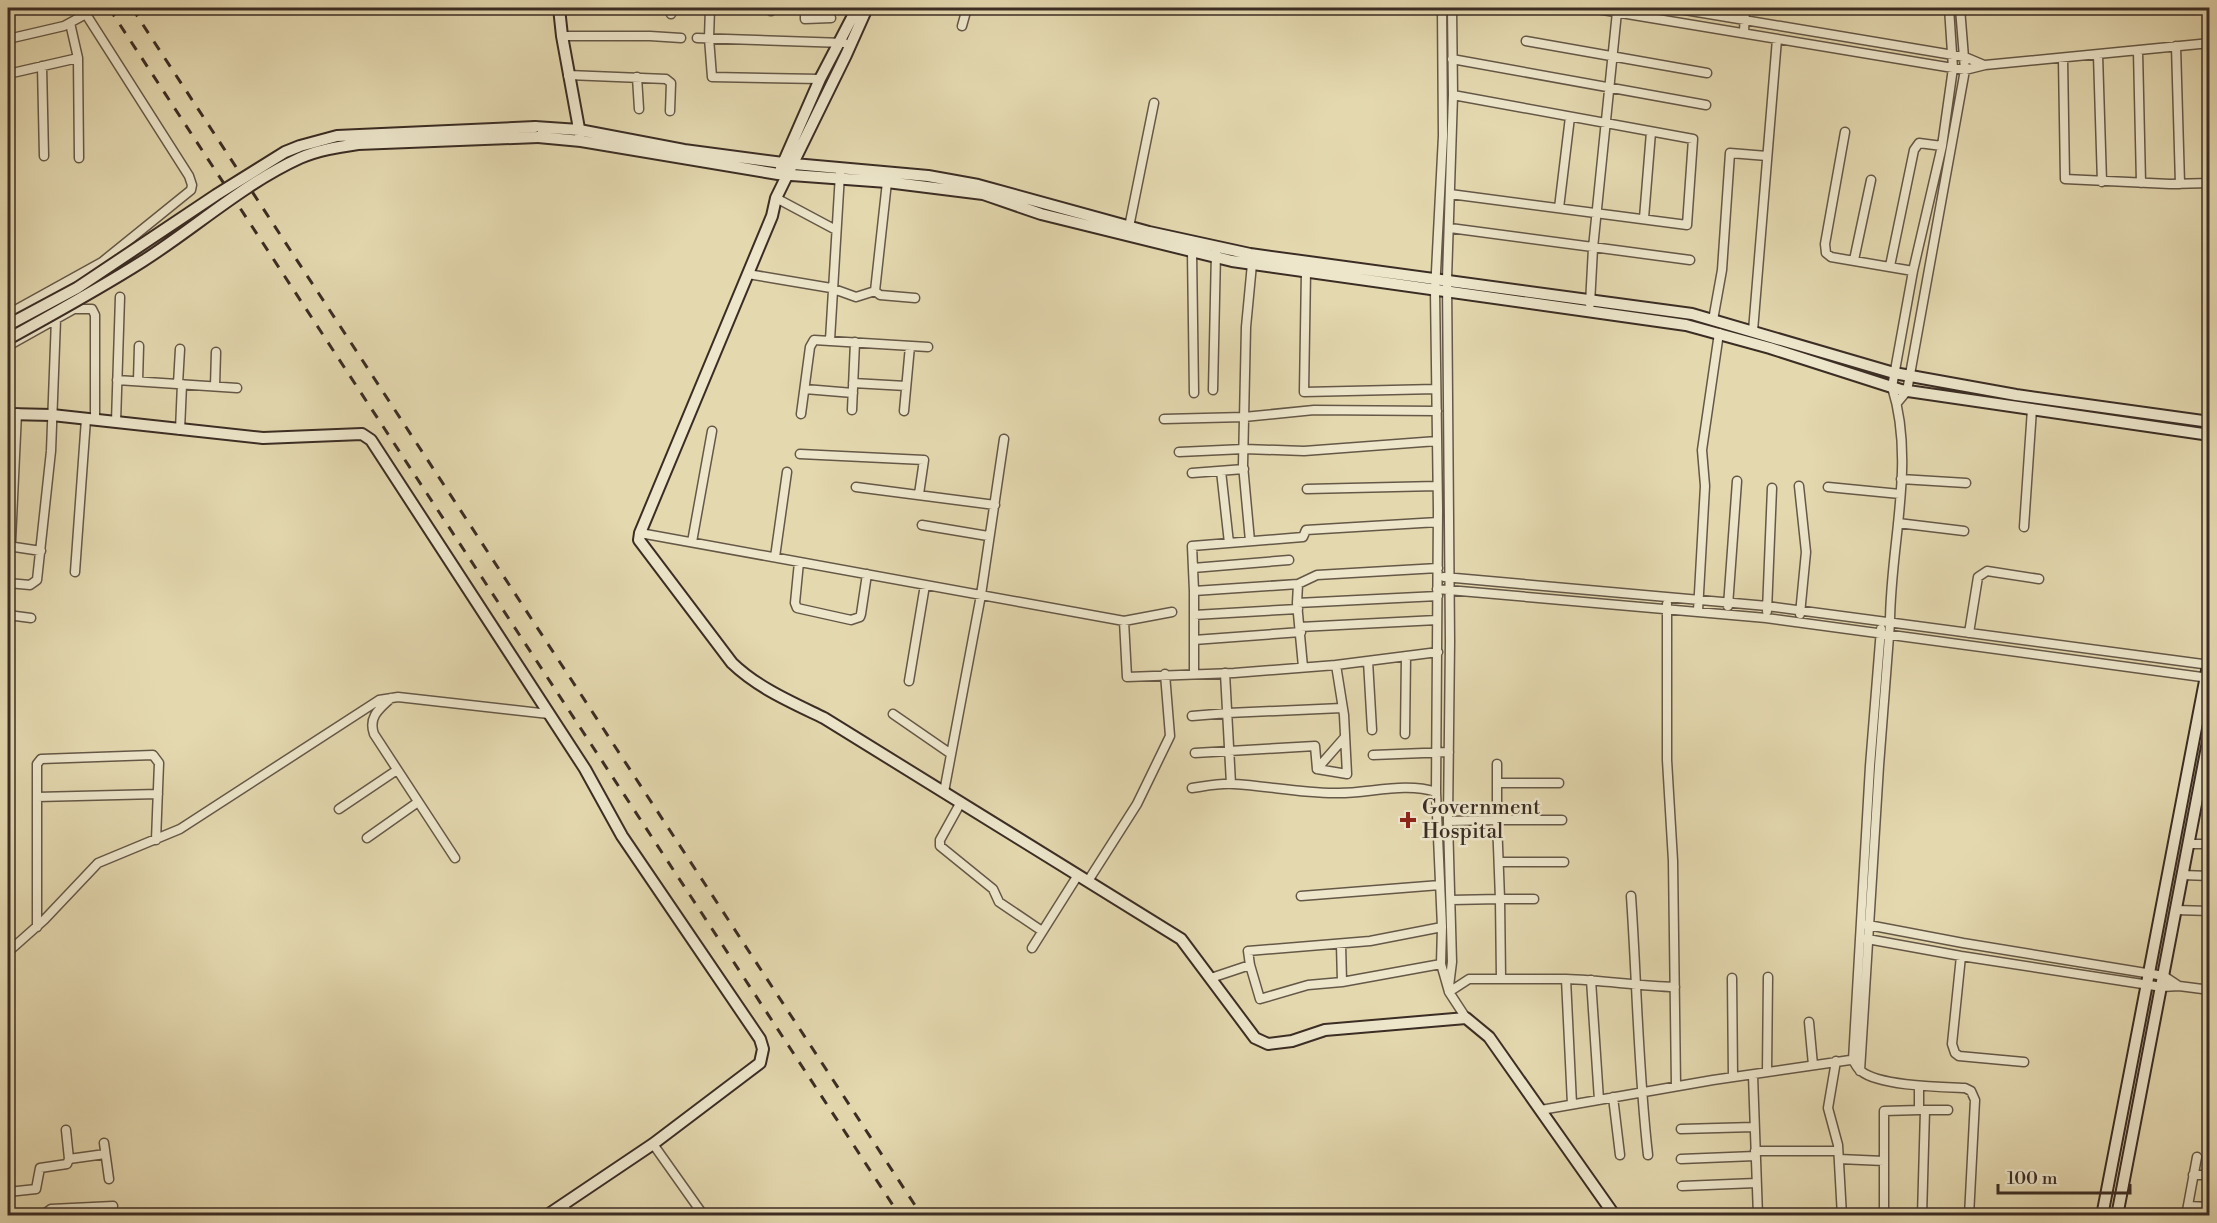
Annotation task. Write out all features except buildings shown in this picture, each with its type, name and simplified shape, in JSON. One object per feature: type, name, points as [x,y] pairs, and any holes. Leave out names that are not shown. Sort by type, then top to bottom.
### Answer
[{"type":"street","points":[[559,8],[580,141]]},
{"type":"street","points":[[710,8],[709,38],[712,77],[820,79]]},
{"type":"street","points":[[805,8],[805,19],[831,18]]},
{"type":"street","points":[[786,169],[845,43],[857,8]]},
{"type":"street","points":[[867,8],[820,79],[786,169],[772,216],[639,540],[732,663],[746,676],[765,689],[824,718],[1181,939],[1255,1038],[1268,1044],[1292,1041],[1325,1030],[1466,1018]]},
{"type":"street","points":[[963,26],[967,8]]},
{"type":"street","points":[[1442,8],[1441,278],[1447,291],[1450,591],[1448,821],[1452,962],[1449,992]]},
{"type":"street","points":[[1452,8],[1450,228],[1441,278],[1435,291],[1438,522],[1436,792],[1442,927],[1441,964],[1449,992],[1466,1018],[1489,1037],[1614,1215]]},
{"type":"street","points":[[1591,8],[1965,70],[1985,65],[2210,43]]},
{"type":"street","points":[[1673,8],[1965,57],[1985,65]]},
{"type":"street","points":[[1743,33],[1745,8]]},
{"type":"street","points":[[1949,8],[1953,68],[1942,146],[1913,271],[1892,387],[1897,404],[1901,436],[1900,494],[1885,634],[1863,938],[1857,1059],[1860,1071],[1881,1079],[1919,1086],[1971,1090],[1974,1095],[1969,1215]]},
{"type":"street","points":[[1897,404],[1907,391],[1965,70],[1960,8]]},
{"type":"street","points":[[8,39],[70,23],[85,11],[189,176],[192,185],[190,190],[102,262],[8,314]]},
{"type":"street","points":[[1589,305],[1617,12]]},
{"type":"street","points":[[70,23],[78,58],[79,158]]},
{"type":"street","points":[[562,36],[681,38]]},
{"type":"street","points":[[697,38],[845,43]]},
{"type":"street","points":[[1753,331],[1777,39]]},
{"type":"street","points":[[1526,41],[1707,73]]},
{"type":"street","points":[[2176,46],[2180,184]]},
{"type":"street","points":[[2138,51],[2141,183]]},
{"type":"street","points":[[2098,55],[2102,182]]},
{"type":"street","points":[[8,74],[78,58]]},
{"type":"street","points":[[1452,59],[1706,105]]},
{"type":"street","points":[[2063,59],[2065,179],[2102,182],[2210,183]]},
{"type":"street","points":[[42,66],[44,156]]},
{"type":"street","points":[[568,75],[670,80],[670,111]]},
{"type":"street","points":[[637,77],[639,109]]},
{"type":"street","points":[[1450,194],[1687,225],[1693,140],[1453,95]]},
{"type":"street","points":[[1129,226],[1154,103]]},
{"type":"street","points":[[1559,208],[1570,117]]},
{"type":"street","points":[[8,339],[144,260],[266,176],[301,158],[329,149],[358,144],[579,130],[786,169]]},
{"type":"street","points":[[8,325],[77,288],[216,195],[285,152],[300,146],[337,136],[536,132],[580,141],[786,169],[928,176],[978,185],[1129,226],[1252,264],[1435,291],[1692,314],[1894,373],[2016,394],[2210,422]]},
{"type":"street","points":[[1644,218],[1652,132]]},
{"type":"street","points":[[1845,132],[1826,253],[1831,257],[1913,271]]},
{"type":"street","points":[[1890,266],[1914,150],[1919,143],[1942,146]]},
{"type":"street","points":[[1713,320],[1722,270],[1730,153],[1767,156]]},
{"type":"street","points":[[840,173],[887,182],[983,194],[1041,214],[1192,252],[1261,255],[1441,278],[1589,305],[1719,333],[1907,391],[2210,435]]},
{"type":"street","points":[[830,340],[831,288],[840,173]]},
{"type":"street","points":[[1854,261],[1871,180]]},
{"type":"street","points":[[875,291],[887,182]]},
{"type":"street","points":[[778,195],[836,231]]},
{"type":"street","points":[[1450,228],[1690,260]]},
{"type":"street","points":[[1192,252],[1194,393]]},
{"type":"street","points":[[1213,390],[1216,252]]},
{"type":"street","points":[[1250,541],[1244,469],[1244,417],[1246,327],[1252,264]]},
{"type":"street","points":[[1306,272],[1304,392],[1436,389]]},
{"type":"street","points":[[748,274],[831,288],[855,297],[875,291]]},
{"type":"street","points":[[875,291],[880,295],[915,298]]},
{"type":"street","points":[[116,422],[120,297]]},
{"type":"street","points":[[8,346],[74,309],[89,308],[94,312],[90,419],[75,572]]},
{"type":"street","points":[[8,583],[30,585],[36,583],[42,551],[51,451],[56,319]]},
{"type":"street","points":[[1698,611],[1705,486],[1702,450],[1719,333]]},
{"type":"street","points":[[801,414],[812,341],[817,339],[928,347]]},
{"type":"street","points":[[852,410],[855,342]]},
{"type":"street","points":[[138,381],[139,346]]},
{"type":"street","points":[[904,411],[909,346]]},
{"type":"street","points":[[180,349],[180,430]]},
{"type":"street","points":[[215,386],[216,352]]},
{"type":"street","points":[[117,380],[237,388]]},
{"type":"street","points":[[853,383],[906,386]]},
{"type":"street","points":[[805,388],[853,393]]},
{"type":"street","points":[[2025,527],[2032,409]]},
{"type":"street","points":[[1164,419],[1244,417],[1314,410],[1437,411]]},
{"type":"street","points":[[42,551],[8,547],[11,541],[12,413],[52,415],[263,438],[359,434],[369,437],[585,769],[622,836],[763,1048],[760,1063],[652,1144],[546,1215]]},
{"type":"street","points":[[692,542],[712,431]]},
{"type":"street","points":[[944,792],[981,595],[1004,439]]},
{"type":"street","points":[[1179,452],[1244,448],[1304,451],[1437,441]]},
{"type":"street","points":[[800,454],[924,460],[919,494]]},
{"type":"street","points":[[1192,473],[1244,469]]},
{"type":"street","points":[[1221,471],[1229,543]]},
{"type":"street","points":[[775,557],[787,472]]},
{"type":"street","points":[[1900,479],[1966,483]]},
{"type":"street","points":[[1727,614],[1737,481]]},
{"type":"street","points":[[1307,489],[1437,486]]},
{"type":"street","points":[[1799,486],[1806,552],[1799,622]]},
{"type":"street","points":[[856,487],[995,505]]},
{"type":"street","points":[[1828,487],[1900,494]]},
{"type":"street","points":[[1766,618],[1772,488]]},
{"type":"street","points":[[1194,673],[1192,546],[1303,537],[1306,530],[1438,522]]},
{"type":"street","points":[[1898,523],[1964,531]]},
{"type":"street","points":[[922,525],[988,536]]},
{"type":"street","points":[[640,533],[1124,621],[1172,612]]},
{"type":"street","points":[[1193,567],[1289,560]]},
{"type":"street","points":[[799,562],[795,603],[797,608],[852,620],[860,617],[861,614],[867,574]]},
{"type":"street","points":[[1969,633],[1978,577],[1981,573],[1987,571],[2039,579]]},
{"type":"street","points":[[1194,591],[1298,584],[1317,575],[1438,572],[1449,578],[1699,598],[2209,662],[2163,910],[2146,985],[2102,1215]]},
{"type":"street","points":[[1298,584],[1303,668]]},
{"type":"street","points":[[909,681],[925,585]]},
{"type":"street","points":[[1194,615],[1450,591],[1766,618],[2207,678]]},
{"type":"street","points":[[1666,596],[1667,767],[1673,861],[1677,1086]]},
{"type":"street","points":[[8,615],[31,618]]},
{"type":"street","points":[[1194,640],[1301,629],[1437,620]]},
{"type":"street","points":[[1124,621],[1127,677],[1303,668],[1438,652]]},
{"type":"street","points":[[1405,734],[1406,656]]},
{"type":"street","points":[[1368,661],[1372,730]]},
{"type":"street","points":[[1317,769],[1347,774],[1336,665]]},
{"type":"street","points":[[1225,673],[1231,784]]},
{"type":"street","points":[[1088,881],[1137,804],[1170,736],[1165,674]]},
{"type":"street","points":[[8,952],[37,927],[94,866],[184,827],[374,703],[392,697],[549,714]]},
{"type":"street","points":[[392,697],[376,711],[372,726],[374,734],[454,858]]},
{"type":"street","points":[[1192,716],[1227,712],[1342,708]]},
{"type":"street","points":[[893,714],[951,754]]},
{"type":"street","points":[[2117,1215],[2210,731]]},
{"type":"street","points":[[1317,769],[1345,737]]},
{"type":"street","points":[[1195,753],[1315,746],[1317,769]]},
{"type":"street","points":[[1373,755],[1449,752]]},
{"type":"street","points":[[37,927],[37,797],[38,764],[41,759],[153,755],[159,763],[156,840]]},
{"type":"street","points":[[1497,764],[1502,978]]},
{"type":"street","points":[[339,809],[397,770]]},
{"type":"street","points":[[1497,783],[1559,783]]},
{"type":"street","points":[[1192,788],[1231,784],[1340,794],[1395,789],[1428,789],[1436,792]]},
{"type":"street","points":[[37,797],[158,794]]},
{"type":"street","points":[[367,838],[418,802]]},
{"type":"street","points":[[961,802],[940,840],[940,846],[993,890],[999,902],[1042,931]]},
{"type":"street","points":[[1448,821],[1562,820]]},
{"type":"street","points":[[2188,844],[2210,844]]},
{"type":"street","points":[[1499,862],[1563,862]]},
{"type":"street","points":[[1032,948],[1078,875]]},
{"type":"street","points":[[2182,875],[2210,876]]},
{"type":"street","points":[[1301,896],[1440,885]]},
{"type":"street","points":[[1631,896],[1641,1092],[1648,1155]]},
{"type":"street","points":[[1450,900],[1534,899]]},
{"type":"street","points":[[2176,910],[2210,910]]},
{"type":"street","points":[[1864,924],[1963,943],[2149,973],[2164,976],[2179,986]]},
{"type":"street","points":[[1441,964],[1342,982],[1308,984],[1260,999],[1248,951],[1370,941],[1442,927]]},
{"type":"street","points":[[1863,938],[2146,985],[2210,990]]},
{"type":"street","points":[[1341,944],[1342,982]]},
{"type":"street","points":[[1961,956],[1952,1044],[1955,1053],[1959,1056],[2024,1062]]},
{"type":"street","points":[[1211,978],[1250,965]]},
{"type":"street","points":[[1767,1072],[1768,977]]},
{"type":"street","points":[[1449,992],[1469,980],[1502,978],[1591,980],[1637,986],[1675,987]]},
{"type":"street","points":[[1732,978],[1733,1077]]},
{"type":"street","points":[[1566,979],[1572,1104]]},
{"type":"street","points":[[1591,980],[1599,1100]]},
{"type":"street","points":[[1809,1022],[1813,1065]]},
{"type":"street","points":[[1541,1110],[1677,1086],[1857,1059]]},
{"type":"street","points":[[1836,1061],[1828,1108],[1839,1155],[1842,1215]]},
{"type":"street","points":[[1753,1075],[1758,1215]]},
{"type":"street","points":[[1919,1086],[1922,1110],[1922,1215]]},
{"type":"street","points":[[1613,1097],[1620,1155]]},
{"type":"street","points":[[1884,1215],[1884,1111],[1948,1110]]},
{"type":"street","points":[[1682,1129],[1755,1126]]},
{"type":"street","points":[[8,1192],[36,1189],[40,1168],[65,1165],[69,1159],[66,1130]]},
{"type":"street","points":[[104,1143],[109,1179]]},
{"type":"street","points":[[652,1144],[704,1215]]},
{"type":"street","points":[[1680,1159],[1755,1153],[1839,1155],[1884,1161]]},
{"type":"street","points":[[69,1159],[105,1154]]},
{"type":"street","points":[[2197,1157],[2187,1211],[2210,1207]]},
{"type":"street","points":[[2193,1175],[2210,1175]]},
{"type":"street","points":[[1683,1186],[1756,1183]]},
{"type":"street","points":[[563,1205],[570,1215]]},
{"type":"street","points":[[47,1215],[51,1209],[113,1206]]},
{"type":"railway","points":[[109,8],[900,1216]]},
{"type":"railway","points":[[132,8],[922,1216]]},
{"type":"place","name":"Government Hospital","points":[[1408,820]]}]
